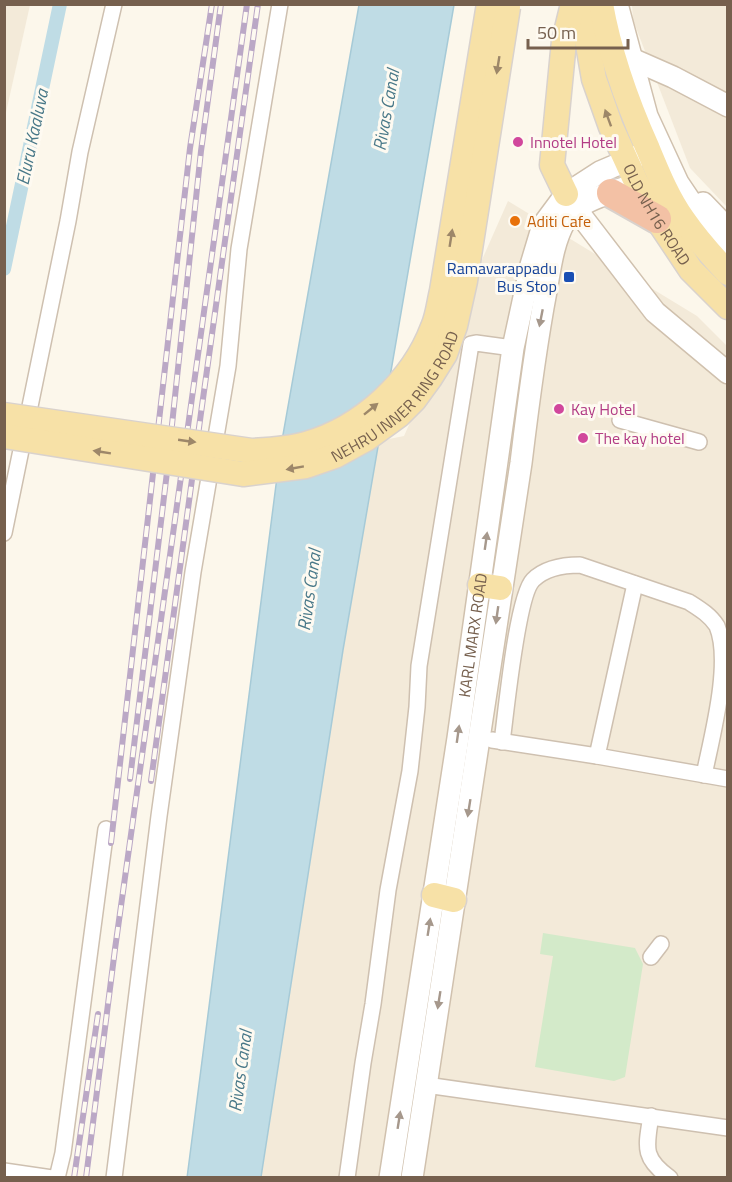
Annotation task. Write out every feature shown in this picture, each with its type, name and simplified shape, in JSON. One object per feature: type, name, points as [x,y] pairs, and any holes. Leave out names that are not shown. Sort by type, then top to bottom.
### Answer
[{"type":"highway","points":[[610,193],[657,219]]},
{"type":"main road","points":[[573,4],[564,41],[552,165],[571,202],[655,312],[728,373]]},
{"type":"main road","name":"OLD NH16 ROAD","points":[[581,4],[594,79],[611,127],[658,180],[682,218],[728,273]]},
{"type":"main road","name":"OLD NH16 ROAD","points":[[601,4],[609,45],[628,105],[638,156]]},
{"type":"main road","points":[[617,4],[647,116],[658,180],[728,258]]},
{"type":"main road","points":[[4,415],[252,451],[274,450],[306,444],[333,434],[366,414],[396,388],[417,359],[433,327],[502,5]]},
{"type":"main road","name":"NEHRU INNER RING ROAD","points":[[4,436],[243,474],[306,466],[335,456],[366,439],[399,415],[414,400],[430,378],[445,354],[455,326],[465,281],[502,5]]},
{"type":"main road","points":[[632,59],[674,77],[728,106]]},
{"type":"main road","name":"KARL MARX ROAD","points":[[390,1178],[444,897],[480,738],[490,587],[513,348],[531,265],[543,225],[571,202],[600,172],[638,156]]},
{"type":"main road","points":[[658,180],[688,188],[728,229]]},
{"type":"main road","name":"KARL MARX ROAD","points":[[571,202],[590,201],[658,180]]},
{"type":"main road","name":"OLD NH16 ROAD","points":[[658,180],[657,219],[691,270],[728,307]]},
{"type":"main road","name":"KARL MARX ROAD","points":[[412,1178],[426,1085],[444,897],[490,587],[521,463],[532,362],[553,258],[571,202]]},
{"type":"street","points":[[4,533],[68,221],[83,133],[114,4]]},
{"type":"street","points":[[114,1178],[159,816],[185,630],[228,366],[240,249],[280,4]]},
{"type":"street","points":[[347,1178],[388,890],[410,771],[419,666],[471,344],[513,348]]},
{"type":"street","points":[[620,420],[699,442]]},
{"type":"street","points":[[502,742],[525,593],[532,581],[545,572],[564,566],[580,565],[689,602],[704,611],[717,625],[727,650],[724,685],[704,775]]},
{"type":"street","points":[[597,756],[635,584]]},
{"type":"street","points":[[480,738],[728,779]]},
{"type":"street","points":[[57,1178],[63,1153],[106,829]]},
{"type":"street","points":[[651,957],[661,944]]},
{"type":"street","points":[[426,1085],[728,1128]]},
{"type":"street","points":[[651,1116],[647,1138],[651,1163],[670,1178]]},
{"type":"street","points":[[11,1174],[52,1178]]},
{"type":"shaded area","points":[[4,5],[30,5],[5,117]]},
{"type":"shaded area","points":[[632,5],[727,5],[727,207],[690,168],[633,20]]},
{"type":"shaded area","points":[[508,201],[697,316],[727,346],[727,1177],[261,1178],[343,650],[379,441],[404,436]]},
{"type":"green space","points":[[543,933],[635,948],[643,964],[625,1077],[614,1081],[535,1067],[553,956],[540,954]]},
{"type":"water","name":"Rivas Canal","points":[[359,5],[454,5],[343,650],[261,1177],[187,1178],[281,446]]},
{"type":"waterway","name":"Eluru Kaaluva","points":[[4,269],[60,4]]},
{"type":"railway","points":[[111,843],[190,148],[212,4]]},
{"type":"railway","points":[[130,779],[167,472],[201,151],[221,4]]},
{"type":"railway","points":[[86,1178],[115,949],[247,4]]},
{"type":"railway","points":[[151,781],[258,4]]},
{"type":"railway","points":[[74,1178],[98,1014]]},
{"type":"place","name":"Innotel Hotel","points":[[518,142]]},
{"type":"place","name":"Aditi Cafe","points":[[515,221]]},
{"type":"place","name":"Ramavarappadu Bus Stop","points":[[569,277]]},
{"type":"place","name":"Kay Hotel","points":[[559,409]]},
{"type":"place","name":"The kay hotel","points":[[583,438]]}]
